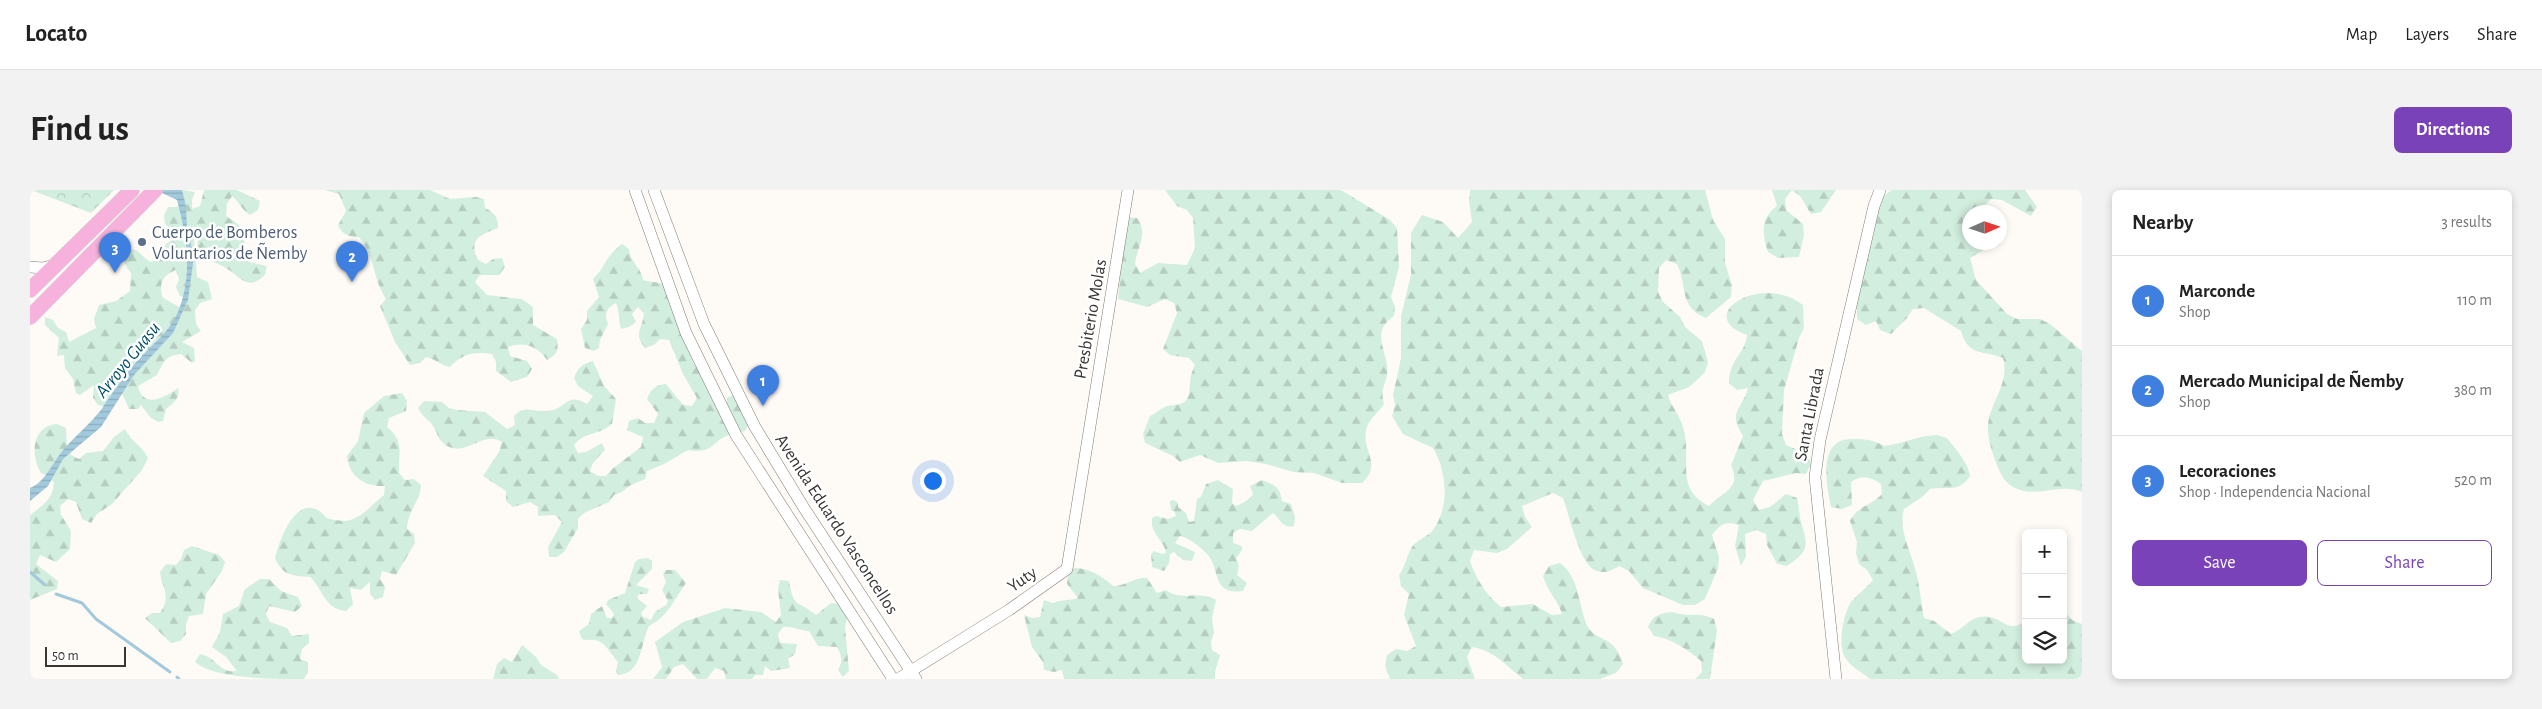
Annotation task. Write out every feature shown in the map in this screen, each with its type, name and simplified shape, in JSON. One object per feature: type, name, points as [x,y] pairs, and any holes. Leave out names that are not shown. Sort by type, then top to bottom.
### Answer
[{"type":"highway","points":[[30,290],[131,190]]},
{"type":"highway","points":[[30,317],[155,190]]},
{"type":"street","name":"Avenida Eduardo Vasconcellos","points":[[635,190],[686,333],[736,435],[893,679]]},
{"type":"street","name":"Avenida Eduardo Vasconcellos","points":[[654,190],[704,324],[755,428],[804,508],[914,675]]},
{"type":"street","name":"Presbiterio Molas","points":[[1085,454],[1128,190]]},
{"type":"street","name":"Santa Librada","points":[[1836,679],[1815,477],[1822,431],[1874,206],[1880,190]]},
{"type":"street","points":[[30,267],[42,268],[55,265]]},
{"type":"street","name":"Yuty","points":[[898,679],[914,675],[1067,569],[1085,454]]},
{"type":"green space","points":[[31,190],[114,190],[91,213]]},
{"type":"green space","points":[[183,190],[195,192],[192,200],[192,209],[200,206],[204,190],[237,190],[260,201],[258,210],[250,215],[232,196],[227,204],[226,216],[241,228],[249,262],[267,266],[265,275],[259,280],[249,283],[244,281],[201,253],[197,248],[199,231],[193,226],[197,277],[208,282],[212,299],[200,303],[195,310],[196,324],[201,331],[182,342],[194,348],[195,361],[192,363],[181,354],[171,356],[165,360],[157,375],[138,386],[145,398],[150,400],[161,398],[178,388],[179,391],[174,403],[166,409],[163,421],[158,422],[150,417],[141,405],[138,409],[129,409],[122,393],[107,407],[98,405],[93,398],[94,385],[80,395],[76,393],[73,379],[65,368],[64,355],[57,356],[59,338],[45,325],[45,317],[53,320],[58,328],[66,332],[69,342],[96,328],[94,319],[99,305],[116,301],[130,291],[131,273],[126,267],[125,261],[128,249],[136,250],[150,262],[158,260],[166,244],[173,239],[171,230],[165,224],[164,215],[168,207],[177,207],[182,201],[181,192]],"holes":[[[176,270],[179,279],[176,287],[180,296],[187,298],[183,309],[163,298],[161,289],[162,281],[171,272]]]},
{"type":"green space","points":[[324,190],[430,190],[450,199],[476,197],[484,199],[485,208],[495,216],[498,228],[481,236],[475,242],[475,253],[478,260],[486,264],[493,259],[502,258],[505,267],[499,275],[480,275],[475,282],[487,295],[522,299],[533,307],[533,325],[557,339],[558,346],[555,354],[547,360],[539,351],[530,346],[514,345],[508,347],[510,356],[527,361],[532,369],[527,377],[511,382],[496,371],[496,362],[492,354],[469,354],[459,359],[450,367],[426,357],[420,363],[410,365],[395,342],[380,306],[386,299],[378,284],[369,253],[359,237],[346,235],[338,225],[346,211],[339,194]]},
{"type":"green space","points":[[1165,190],[1341,190],[1390,220],[1397,228],[1399,267],[1391,297],[1395,307],[1394,316],[1386,322],[1381,336],[1387,366],[1383,391],[1384,404],[1367,427],[1365,435],[1371,469],[1362,483],[1342,483],[1314,473],[1294,472],[1247,461],[1218,463],[1200,455],[1180,462],[1173,456],[1145,443],[1143,434],[1150,416],[1167,406],[1181,404],[1188,397],[1191,376],[1195,365],[1189,358],[1170,355],[1163,349],[1177,313],[1174,303],[1165,299],[1147,307],[1118,299],[1120,280],[1115,240],[1117,221],[1126,217],[1137,218],[1142,229],[1142,235],[1135,264],[1140,273],[1158,263],[1187,265],[1195,248],[1193,218],[1187,210],[1177,206]]},
{"type":"green space","points":[[1470,190],[1705,190],[1713,220],[1725,239],[1725,263],[1732,285],[1731,297],[1706,318],[1697,313],[1687,302],[1677,264],[1666,260],[1659,268],[1658,292],[1663,302],[1680,317],[1685,327],[1702,341],[1708,362],[1705,372],[1689,387],[1668,395],[1680,419],[1686,439],[1686,472],[1691,491],[1698,499],[1709,506],[1733,485],[1734,473],[1731,465],[1743,436],[1738,428],[1736,416],[1748,388],[1737,390],[1729,383],[1734,362],[1744,347],[1747,335],[1732,327],[1727,318],[1729,308],[1739,300],[1752,295],[1769,293],[1786,296],[1803,305],[1804,328],[1799,338],[1784,390],[1782,434],[1786,445],[1807,454],[1811,464],[1806,474],[1796,473],[1763,481],[1753,500],[1759,510],[1770,507],[1786,494],[1797,498],[1806,542],[1800,556],[1794,561],[1787,566],[1777,564],[1767,545],[1766,534],[1756,530],[1745,534],[1746,556],[1741,566],[1735,546],[1739,525],[1724,524],[1712,535],[1719,557],[1718,568],[1705,599],[1695,605],[1683,605],[1643,588],[1629,571],[1619,566],[1603,572],[1591,567],[1580,550],[1563,498],[1553,493],[1522,506],[1525,517],[1532,527],[1507,549],[1497,553],[1474,550],[1470,561],[1476,574],[1486,592],[1501,607],[1533,604],[1552,615],[1562,614],[1543,576],[1549,566],[1560,563],[1566,569],[1571,575],[1577,590],[1586,623],[1594,634],[1615,647],[1623,664],[1616,673],[1600,679],[1523,679],[1487,651],[1472,647],[1467,657],[1475,679],[1390,679],[1385,666],[1387,655],[1396,649],[1407,651],[1416,646],[1404,615],[1409,594],[1401,586],[1399,575],[1412,547],[1433,530],[1438,521],[1442,511],[1445,489],[1441,467],[1433,448],[1403,434],[1392,416],[1395,405],[1393,395],[1401,359],[1401,316],[1411,275],[1411,233],[1422,215],[1443,222],[1458,238],[1472,222],[1469,201]]},
{"type":"green space","points":[[1772,190],[1792,190],[1785,199],[1786,210],[1803,224],[1804,235],[1799,257],[1778,258],[1768,252],[1764,239],[1765,221],[1771,211],[1777,206]]},
{"type":"green space","points":[[1792,190],[1836,190],[1821,212],[1811,214],[1800,196]]},
{"type":"green space","points":[[1892,190],[2025,190],[2037,207],[2031,216],[2002,200],[1991,199],[1985,205],[1962,205],[1962,250],[1984,250],[1970,258],[1976,280],[2007,314],[2017,319],[2040,319],[2050,324],[2082,351],[2082,492],[2074,489],[2023,491],[2012,486],[2002,475],[1989,440],[1988,424],[2004,375],[2003,358],[1972,349],[1964,339],[1961,331],[1924,308],[1913,309],[1891,334],[1880,330],[1876,321],[1866,325],[1857,319],[1857,298],[1874,202]]},
{"type":"green space","points":[[622,244],[629,249],[631,258],[642,275],[643,280],[669,287],[689,344],[693,363],[727,408],[727,398],[735,394],[749,424],[745,431],[724,437],[708,449],[688,450],[664,464],[647,471],[645,479],[614,495],[609,502],[584,513],[578,519],[578,528],[564,552],[557,557],[549,557],[548,547],[562,522],[555,515],[538,516],[538,507],[530,502],[513,507],[506,501],[506,491],[483,476],[499,452],[502,442],[488,439],[458,449],[450,448],[441,441],[433,426],[418,408],[424,401],[442,402],[449,408],[457,410],[485,412],[507,429],[515,425],[514,416],[522,410],[553,410],[575,399],[587,404],[593,396],[578,386],[574,378],[581,366],[593,361],[604,386],[616,399],[612,424],[607,428],[582,438],[574,445],[578,453],[586,452],[602,443],[605,450],[593,463],[590,471],[598,476],[606,476],[612,469],[641,447],[643,437],[627,430],[629,421],[638,418],[645,423],[654,423],[658,414],[647,399],[654,388],[666,384],[683,405],[692,406],[697,398],[683,374],[669,340],[660,339],[654,345],[645,348],[641,343],[639,331],[644,314],[638,307],[632,314],[636,322],[629,327],[621,329],[616,303],[613,305],[607,312],[608,324],[600,340],[599,348],[594,351],[585,348],[581,329],[587,320],[587,311],[599,297],[593,279],[612,253]]},
{"type":"green space","points":[[402,393],[407,401],[406,411],[389,418],[387,427],[393,432],[398,443],[400,454],[399,473],[405,480],[414,479],[421,485],[407,529],[414,534],[415,543],[396,575],[382,571],[380,579],[385,587],[383,597],[375,600],[370,594],[370,582],[361,590],[350,588],[353,604],[346,611],[333,607],[328,603],[310,577],[288,574],[281,568],[275,558],[289,523],[302,510],[309,508],[318,510],[329,519],[348,521],[360,516],[384,495],[385,486],[371,485],[355,475],[348,463],[347,456],[358,441],[364,413],[384,396]]},
{"type":"green space","points":[[57,424],[66,428],[67,446],[71,455],[79,459],[86,453],[103,451],[114,437],[125,429],[148,458],[142,470],[112,504],[97,514],[91,523],[82,519],[76,502],[68,499],[60,506],[61,515],[71,531],[70,549],[56,562],[40,555],[36,564],[58,581],[57,589],[30,600],[30,515],[49,498],[54,483],[49,476],[41,473],[35,458],[36,443],[42,430]]},
{"type":"green space","points":[[1937,435],[1947,438],[1964,461],[1970,476],[1962,485],[1957,487],[1930,489],[1904,509],[1904,533],[1914,564],[1924,618],[1934,621],[1951,634],[1973,620],[1983,617],[1995,619],[2010,626],[2022,623],[2022,664],[2067,664],[2067,614],[2072,620],[2082,624],[2082,679],[1870,679],[1846,659],[1842,647],[1842,631],[1848,607],[1856,596],[1873,580],[1867,570],[1859,564],[1856,553],[1857,542],[1850,521],[1856,512],[1882,494],[1881,484],[1873,479],[1862,477],[1851,482],[1852,505],[1842,509],[1831,507],[1826,474],[1829,453],[1834,445],[1842,440],[1866,440],[1877,442],[1884,446]]},
{"type":"green space","points":[[1218,480],[1233,489],[1232,503],[1236,506],[1243,503],[1253,494],[1250,486],[1262,480],[1270,483],[1280,493],[1282,501],[1291,504],[1295,517],[1294,526],[1290,527],[1282,523],[1273,513],[1252,531],[1240,529],[1233,533],[1233,543],[1242,546],[1242,550],[1236,558],[1239,566],[1237,575],[1247,583],[1243,591],[1225,589],[1221,585],[1211,559],[1206,553],[1194,543],[1180,536],[1175,543],[1195,552],[1192,561],[1183,560],[1174,552],[1170,554],[1169,563],[1164,571],[1152,567],[1151,554],[1154,551],[1162,554],[1166,553],[1163,544],[1153,529],[1152,518],[1156,516],[1168,519],[1176,516],[1175,512],[1171,510],[1170,501],[1174,500],[1178,503],[1178,507],[1186,513],[1189,522],[1194,521],[1197,499],[1201,497],[1206,484]]},
{"type":"green space","points":[[192,546],[219,555],[225,562],[222,571],[206,594],[203,614],[189,616],[186,624],[186,634],[180,641],[171,643],[145,618],[152,613],[160,613],[164,607],[166,597],[160,572],[166,564],[176,565],[181,559],[184,550]]},
{"type":"green space","points":[[648,558],[652,561],[652,569],[636,585],[649,589],[647,594],[639,594],[637,598],[647,606],[641,613],[643,617],[651,620],[655,612],[666,605],[668,601],[662,590],[666,582],[663,574],[666,570],[675,570],[686,583],[666,612],[649,626],[640,656],[632,669],[626,674],[618,675],[616,671],[618,662],[605,646],[599,641],[582,639],[579,631],[589,624],[591,614],[602,606],[607,618],[612,618],[614,614],[606,604],[608,600],[625,593],[635,562],[639,559]]},
{"type":"green space","points":[[1074,568],[1085,569],[1095,573],[1113,586],[1147,578],[1157,593],[1166,590],[1178,595],[1204,596],[1216,600],[1212,618],[1214,633],[1211,642],[1212,650],[1220,655],[1215,679],[1064,679],[1062,670],[1054,672],[1044,670],[1043,662],[1032,647],[1024,615],[1032,618],[1040,617],[1044,600],[1053,603],[1078,598],[1067,584],[1068,576]]},
{"type":"green space","points":[[260,579],[269,579],[281,591],[298,597],[302,606],[295,612],[269,606],[266,614],[270,622],[287,628],[292,636],[309,634],[309,643],[302,649],[300,659],[308,662],[308,672],[304,679],[230,675],[204,668],[195,662],[200,654],[210,658],[226,670],[237,671],[226,657],[212,647],[220,632],[223,614],[239,606],[245,589]]},
{"type":"green space","points":[[780,580],[789,581],[797,603],[816,615],[831,603],[839,604],[847,618],[845,627],[849,671],[843,677],[838,670],[841,658],[837,647],[818,646],[809,631],[783,627],[778,634],[780,643],[797,644],[795,654],[788,659],[790,668],[771,671],[765,666],[763,675],[755,675],[752,679],[726,679],[724,671],[715,668],[707,679],[697,679],[683,664],[674,667],[666,679],[653,679],[662,667],[655,642],[683,622],[725,608],[761,612],[776,622],[781,615],[778,589]]},
{"type":"green space","points":[[1673,612],[1678,614],[1704,615],[1714,619],[1717,630],[1710,679],[1695,679],[1702,672],[1701,661],[1679,645],[1667,639],[1654,636],[1648,627],[1658,615]]},
{"type":"green space","points":[[522,645],[536,657],[541,665],[557,675],[559,679],[493,679],[497,664],[504,658],[512,662]]},
{"type":"water","points":[[162,190],[182,190],[186,206],[187,230],[194,256],[188,300],[173,333],[134,375],[101,427],[63,459],[48,486],[30,501],[30,488],[40,481],[64,449],[97,415],[129,370],[166,331],[178,312],[186,284],[186,242],[177,200],[160,192]]},
{"type":"waterway","points":[[30,572],[45,585]]},
{"type":"waterway","points":[[56,594],[82,603],[96,619],[170,672]]},
{"type":"place","name":"Cuerpo de Bomberos Voluntarios de Ñemby","points":[[142,242]]},
{"type":"place","name":"Lecoraciones","points":[[115,273]]},
{"type":"place","name":"Mercado Municipal de Ñemby","points":[[352,282]]},
{"type":"place","name":"Marconde","points":[[763,406]]},
{"type":"water label","name":"Arroyo Guasu","points":[[127,359]]}]
